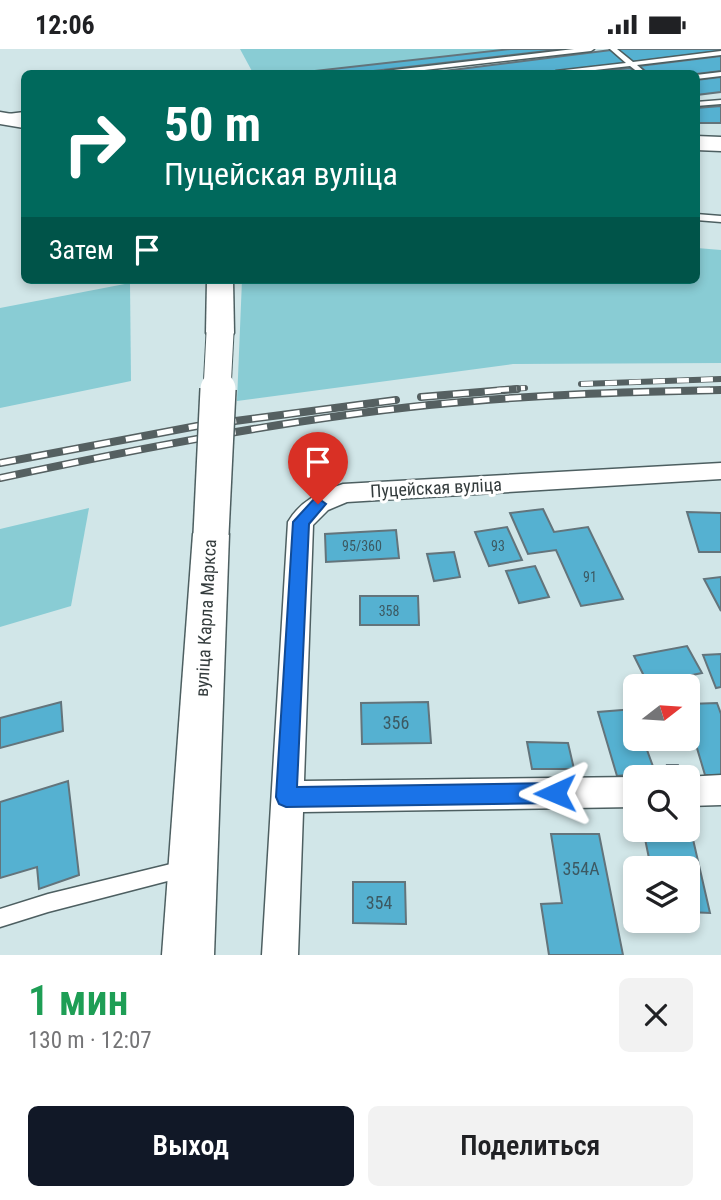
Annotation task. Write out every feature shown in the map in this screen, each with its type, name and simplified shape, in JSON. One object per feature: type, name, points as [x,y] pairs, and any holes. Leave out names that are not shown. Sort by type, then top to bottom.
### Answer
[{"type":"main road","points":[[0,117],[21,121]]},
{"type":"main road","points":[[700,143],[721,144]]},
{"type":"main road","name":"вуліца Карла Маркса","points":[[188,955],[211,534],[220,284]]},
{"type":"street","name":"Пуцейская вуліца","points":[[280,955],[301,522],[318,504],[344,493],[721,471]]},
{"type":"street","points":[[700,791],[721,790]]},
{"type":"street","points":[[286,797],[623,792]]},
{"type":"lane","points":[[428,70],[591,49]]},
{"type":"lane","points":[[613,49],[639,70]]},
{"type":"lane","points":[[581,70],[721,53]]},
{"type":"lane","points":[[700,76],[721,73]]},
{"type":"lane","points":[[700,104],[721,102]]},
{"type":"lane","points":[[0,117],[21,114]]},
{"type":"lane","points":[[700,218],[721,219]]},
{"type":"lane","points":[[0,918],[193,866]]},
{"type":"shaded area","points":[[240,49],[511,49],[324,70],[251,70]]},
{"type":"shaded area","points":[[700,248],[721,250],[721,363],[513,364],[237,401],[242,284],[700,284]]},
{"type":"shaded area","points":[[130,284],[131,381],[0,408],[0,308]]},
{"type":"shaded area","points":[[89,508],[71,606],[0,627],[0,529]]},
{"type":"building","points":[[511,49],[564,49],[382,70],[324,70]]},
{"type":"building","points":[[617,49],[721,49],[721,51],[633,62]]},
{"type":"building","points":[[611,50],[626,63],[567,70],[452,70]]},
{"type":"building","points":[[721,56],[721,71],[700,74],[700,70],[644,70],[639,66]]},
{"type":"building","points":[[721,77],[721,92],[700,95],[700,80]]},
{"type":"building","points":[[721,106],[721,123],[700,123],[700,108]]},
{"type":"building","points":[[543,509],[554,532],[588,527],[623,599],[581,606],[556,550],[528,554],[510,513]]},
{"type":"building","points":[[687,512],[721,513],[721,552],[699,552]]},
{"type":"building","points":[[507,527],[522,560],[489,566],[475,532]]},
{"type":"building","points":[[396,530],[399,558],[326,562],[325,534]]},
{"type":"building","points":[[454,552],[460,577],[434,581],[427,554]]},
{"type":"building","points":[[535,566],[549,597],[519,603],[506,571]]},
{"type":"building","points":[[721,577],[721,611],[704,579]]},
{"type":"building","points":[[360,596],[418,596],[419,625],[360,625]]},
{"type":"building","points":[[687,646],[702,673],[643,674],[634,656]]},
{"type":"building","points":[[721,654],[721,687],[716,688],[703,655]]},
{"type":"building","points":[[61,702],[63,731],[0,748],[0,718]]},
{"type":"building","points":[[428,702],[431,743],[362,744],[361,703]]},
{"type":"building","points":[[717,703],[721,714],[721,775],[705,775],[698,751],[700,751],[700,704]]},
{"type":"building","points":[[623,710],[623,751],[647,751],[652,765],[623,765],[623,775],[617,776],[598,712]]},
{"type":"building","points":[[527,742],[568,743],[574,769],[532,769]]},
{"type":"building","points":[[68,781],[79,875],[39,889],[37,867],[0,878],[0,802]]},
{"type":"building","points":[[551,834],[599,834],[623,955],[549,955],[541,904],[562,903]]},
{"type":"building","points":[[646,842],[694,842],[697,856],[649,856]]},
{"type":"building","points":[[700,870],[710,913],[700,913]]},
{"type":"building","points":[[353,882],[405,882],[406,924],[353,923]]},
{"type":"railway","points":[[581,384],[721,379]]},
{"type":"railway","points":[[497,390],[525,388]]},
{"type":"railway","points":[[421,397],[517,389]]},
{"type":"railway","points":[[0,478],[214,436],[375,411],[538,396],[721,390],[698,390]]},
{"type":"railway","points":[[0,463],[197,426],[396,400]]},
{"type":"route","points":[[318,504],[301,522],[286,797],[555,793]]}]
